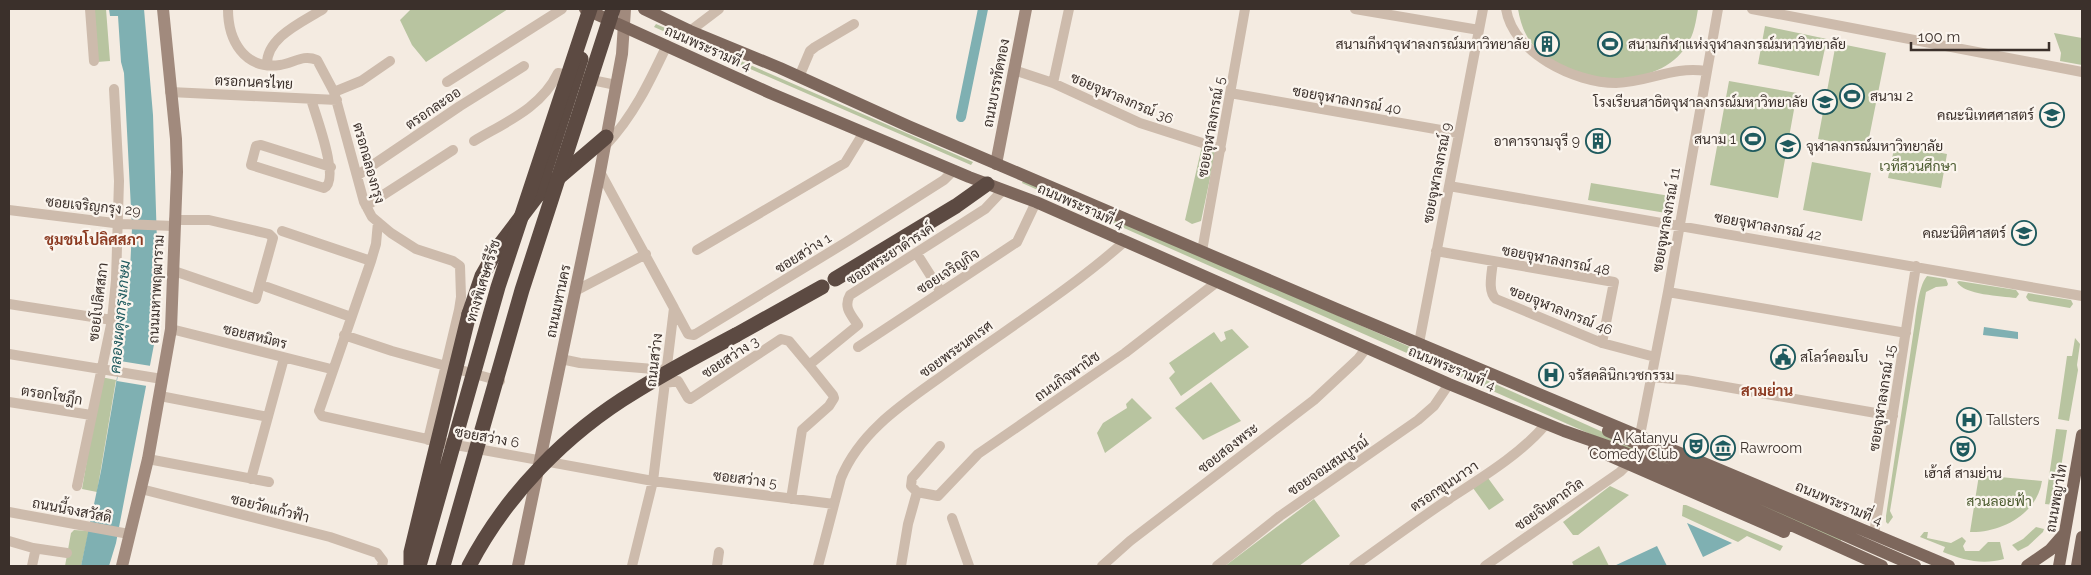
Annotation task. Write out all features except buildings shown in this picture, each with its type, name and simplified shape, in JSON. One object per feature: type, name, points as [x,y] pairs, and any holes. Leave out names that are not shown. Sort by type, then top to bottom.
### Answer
[{"type":"highway","points":[[444,566],[522,290],[613,9]]},
{"type":"highway","points":[[538,196],[575,77],[590,10]]},
{"type":"highway","name":"ทางพิเศษศรีรัช","points":[[419,566],[498,287],[590,10]]},
{"type":"highway","points":[[411,566],[412,552],[424,498],[469,314],[482,276],[498,246],[538,196],[606,141]]},
{"type":"highway","points":[[469,566],[495,521],[523,484],[551,457],[606,412],[634,392],[828,283],[947,212],[987,184]]},
{"type":"main road","name":"ถนนมหาพฤฒาราม","points":[[122,566],[124,533],[140,489],[148,459],[160,396],[157,378],[172,329],[177,172],[176,138],[163,9]]},
{"type":"main road","points":[[625,9],[627,27]]},
{"type":"main road","points":[[627,27],[634,9]]},
{"type":"main road","name":"ถนนพระรามที่ 4","points":[[644,9],[690,31],[996,164],[1949,566]]},
{"type":"main road","name":"ถนนบรรทัดทอง","points":[[996,164],[1026,9]]},
{"type":"main road","name":"ถนนพระรามที่ 4","points":[[590,10],[770,92],[987,184],[1036,202],[1449,384],[1564,431],[1690,474],[1915,566]]},
{"type":"main road","name":"ถนนมหานคร","points":[[518,566],[600,172],[627,27]]},
{"type":"main road","points":[[987,184],[996,164]]},
{"type":"main road","name":"ถนนพระรามที่ 4","points":[[1550,398],[1690,474],[1882,566]]},
{"type":"main road","name":"ถนนพระรามที่ 4","points":[[1564,431],[1586,445],[1628,464],[1866,566]]},
{"type":"main road","name":"ถนนพญาไท","points":[[2059,566],[2082,434]]},
{"type":"main road","points":[[2027,566],[2050,550],[2066,532]]},
{"type":"main road","points":[[2077,566],[2082,538]]},
{"type":"main road","points":[[1905,547],[1914,560],[1915,566]]},
{"type":"street","points":[[90,9],[94,61]]},
{"type":"street","points":[[228,9],[229,29],[236,47],[251,60],[267,65],[267,58],[277,40],[323,9]]},
{"type":"street","name":"ตรอกละออ","points":[[447,82],[562,9]]},
{"type":"street","points":[[690,31],[719,9]]},
{"type":"street","points":[[1053,83],[1069,9]]},
{"type":"street","name":"ซอยจุฬาลงกรณ์ 5","points":[[1202,251],[1245,9]]},
{"type":"street","points":[[1354,9],[1479,30]]},
{"type":"street","name":"ซอยจุฬาลงกรณ์ 9","points":[[1419,343],[1483,9]]},
{"type":"street","points":[[1506,9],[1513,27],[1533,53],[1553,66],[1573,75],[1615,83],[1649,79],[1684,69],[1706,71]]},
{"type":"street","name":"ซอยจุฬาลงกรณ์ 11","points":[[1640,435],[1668,292],[1718,9]]},
{"type":"street","points":[[1752,9],[2082,72]]},
{"type":"street","points":[[799,77],[810,51],[854,24]]},
{"type":"street","points":[[606,141],[626,122],[647,86],[667,45]]},
{"type":"street","name":"ตรอกฉลองกรุง","points":[[267,65],[279,66],[310,57],[318,60],[336,96],[366,206],[372,217],[416,249],[453,261],[460,266],[461,297],[428,440]]},
{"type":"street","points":[[336,96],[390,61]]},
{"type":"street","name":"ตรอกละออ","points":[[358,176],[460,106],[524,66]]},
{"type":"street","name":"ซอยจุฬาลงกรณ์ 36","points":[[1014,70],[1053,83],[1140,123],[1221,149]]},
{"type":"street","points":[[474,141],[533,106],[550,88],[558,73],[616,85]]},
{"type":"street","name":"ซอยโปลิศสภา","points":[[77,486],[112,320],[116,280],[121,224],[114,89]]},
{"type":"street","name":"ตรอกนครไทย","points":[[170,92],[311,99],[336,96]]},
{"type":"street","name":"ซอยจุฬาลงกรณ์ 40","points":[[1230,93],[1458,133]]},
{"type":"street","points":[[311,99],[330,167],[328,187],[324,188],[253,167],[251,163],[256,146],[261,145],[330,167]]},
{"type":"street","points":[[697,250],[845,163],[864,132]]},
{"type":"street","points":[[366,206],[453,150]]},
{"type":"street","name":"ซอยสว่าง 1","points":[[674,308],[688,334],[694,335],[848,241],[944,180],[954,170]]},
{"type":"street","points":[[600,172],[674,308]]},
{"type":"street","name":"ซอยจุฬาลงกรณ์ 42","points":[[1449,186],[2082,296]]},
{"type":"street","name":"ซอยพระยาดำรงค์","points":[[809,364],[858,325],[847,306],[850,295],[985,209],[1003,190]]},
{"type":"street","name":"ซอยเจริญกิจ","points":[[858,347],[1017,242],[1036,202]]},
{"type":"street","name":"ซอยเจริญกรุง 29","points":[[9,210],[121,224],[159,225],[209,220],[269,234],[273,238],[256,299],[174,271]]},
{"type":"street","points":[[332,369],[376,244],[378,222]]},
{"type":"street","points":[[282,231],[370,261]]},
{"type":"street","name":"ซอยพระนคเรศ","points":[[818,566],[846,466],[863,440],[882,422],[914,397],[1060,292],[1124,242]]},
{"type":"street","name":"ซอยจุฬาลงกรณ์ 48","points":[[1436,251],[1614,282],[1602,343]]},
{"type":"street","points":[[575,291],[646,254]]},
{"type":"street","points":[[917,254],[941,292]]},
{"type":"street","name":"ซอยจุฬาลงกรณ์ 46","points":[[1493,261],[1491,285],[1493,297],[1538,318],[1602,343],[1654,357]]},
{"type":"street","name":"ซอยจุฬาลงกรณ์ 15","points":[[1874,534],[1916,266]]},
{"type":"street","name":"ถนนกิจพานิช","points":[[916,492],[938,496],[978,454],[1125,352],[1216,282]]},
{"type":"street","points":[[267,287],[351,317]]},
{"type":"street","points":[[1668,292],[1906,333]]},
{"type":"street","points":[[9,304],[112,320]]},
{"type":"street","name":"ถนนสว่าง","points":[[632,566],[653,482],[674,308]]},
{"type":"street","name":"ซอยสหมิตร","points":[[172,329],[332,369]]},
{"type":"street","points":[[344,335],[500,381]]},
{"type":"street","name":"ซอยสว่าง 3","points":[[665,383],[678,381],[690,399],[785,339],[789,341],[809,364]]},
{"type":"street","name":"ซอยสองพระ","points":[[1102,566],[1130,542],[1314,400],[1358,359],[1368,347]]},
{"type":"street","points":[[9,354],[157,378]]},
{"type":"street","points":[[251,479],[284,358]]},
{"type":"street","points":[[561,358],[580,363],[666,370]]},
{"type":"street","points":[[791,499],[802,430],[829,406],[834,398],[809,364]]},
{"type":"street","name":"ซอยสว่าง 6","points":[[332,369],[319,411],[322,416],[428,440],[653,482]]},
{"type":"street","points":[[1651,377],[1686,380],[1893,416]]},
{"type":"street","name":"ซอยจอมสมบูรณ์","points":[[1217,566],[1280,516],[1418,420],[1434,406],[1449,384]]},
{"type":"street","points":[[160,396],[268,417]]},
{"type":"street","name":"ตรอกโชฎึก","points":[[9,402],[91,415]]},
{"type":"street","name":"ตรอกขุนนาวา","points":[[1354,566],[1480,480],[1536,436],[1546,424]]},
{"type":"street","points":[[901,566],[916,492],[911,486],[912,478],[940,446]]},
{"type":"street","points":[[148,459],[269,482]]},
{"type":"street","name":"ซอยจินดาถวิล","points":[[1485,566],[1620,472],[1628,464]]},
{"type":"street","name":"ซอยสว่าง 5","points":[[653,482],[834,504]]},
{"type":"street","name":"ซอยวัดแก้วฟ้า","points":[[140,489],[330,537],[377,553],[383,561],[382,566]]},
{"type":"street","name":"ถนนนี้จงสวัสดิ","points":[[9,512],[124,533]]},
{"type":"street","points":[[952,518],[969,566]]},
{"type":"street","points":[[9,542],[68,553]]},
{"type":"street","points":[[32,566],[35,552],[33,548]]},
{"type":"street","points":[[717,566],[719,552]]},
{"type":"green space","points":[[92,9],[106,9],[110,61],[97,62]]},
{"type":"green space","points":[[411,9],[508,9],[426,62],[412,45],[400,20]]},
{"type":"green space","name":"สนามกีฬาแห่งจุฬาลงกรณ์มหาวิทยาลัย","points":[[1518,9],[1698,9],[1691,37],[1687,45],[1673,61],[1655,71],[1633,77],[1611,78],[1588,75],[1566,68],[1547,58],[1532,44],[1527,36],[1521,23]]},
{"type":"green space","points":[[656,24],[973,162],[971,165],[654,27]]},
{"type":"green space","points":[[1765,26],[1827,39],[1819,76],[1758,64]]},
{"type":"green space","points":[[2054,33],[2082,38],[2082,65],[2060,61],[2061,53]]},
{"type":"green space","name":"สนาม 2","points":[[1836,43],[1886,53],[1867,148],[1818,139]]},
{"type":"green space","name":"สนาม 1","points":[[1729,81],[1797,93],[1778,198],[1710,185]]},
{"type":"green space","name":"เวทีสวนศึกษา","points":[[1895,144],[1947,154],[1941,188],[1888,178]]},
{"type":"green space","points":[[1202,146],[1216,150],[1201,221],[1192,224],[1185,220]]},
{"type":"green space","points":[[1812,162],[1871,173],[1862,221],[1803,210]]},
{"type":"green space","points":[[1024,179],[1502,387],[1842,539],[1839,544],[1022,183]]},
{"type":"green space","points":[[1591,183],[1676,197],[1673,206],[1666,213],[1588,200]]},
{"type":"green space","points":[[1927,276],[1946,279],[1948,284],[1947,286],[1936,287],[1926,292],[1890,511],[1893,517],[1888,524],[1886,516],[1917,304],[1921,288]]},
{"type":"green space","points":[[1957,282],[2016,290],[2019,294],[2016,298],[1975,292],[1961,286]]},
{"type":"green space","points":[[2028,293],[2071,300],[2073,304],[2070,308],[2029,301],[2026,297]]},
{"type":"green space","points":[[1232,329],[1249,347],[1181,396],[1169,378],[1175,372],[1169,363],[1214,332],[1221,342],[1226,339],[1224,332]]},
{"type":"green space","points":[[2075,338],[2080,344],[2078,370],[2069,421],[2058,419],[2067,356],[2072,356]]},
{"type":"green space","points":[[101,377],[116,380],[97,492],[82,489]]},
{"type":"green space","points":[[1211,382],[1241,421],[1203,440],[1175,408]]},
{"type":"green space","points":[[1132,398],[1152,418],[1105,453],[1097,433],[1103,423],[1127,408],[1126,404]]},
{"type":"green space","points":[[2056,429],[2067,430],[2055,505],[2045,504]]},
{"type":"green space","name":"สวนลอยฟ้า","points":[[1979,475],[2042,481],[2039,493],[2033,503],[2016,519],[1994,529],[1970,532]]},
{"type":"green space","points":[[1488,478],[1504,500],[1489,510],[1473,488]]},
{"type":"green space","points":[[1610,486],[1629,495],[1578,535],[1573,535],[1563,522]]},
{"type":"green space","points":[[1314,499],[1340,536],[1299,566],[1225,566]]},
{"type":"green space","points":[[1683,505],[1783,546],[1780,551],[1747,536],[1738,542],[1682,516]]},
{"type":"green space","points":[[2036,527],[2044,529],[2043,532],[2028,546],[2018,551],[2012,545],[2023,539]]},
{"type":"green space","points":[[74,530],[89,531],[81,566],[65,566],[71,533]]},
{"type":"green space","points":[[1924,532],[1928,532],[1927,538],[1951,543],[1962,537],[1966,541],[1963,546],[1965,551],[1979,551],[1988,542],[2000,542],[2004,559],[1980,562],[1950,555],[1943,552],[1945,547],[1920,537]]},
{"type":"green space","points":[[1599,546],[1609,566],[1574,566],[1572,562]]},
{"type":"water","name":"คลองผดุงกรุงเกษม","points":[[109,9],[144,9],[153,115],[157,243],[156,334],[116,543],[109,566],[81,566],[101,471],[122,348],[129,292],[132,228],[124,73],[121,62],[118,16],[110,16]]},
{"type":"water","points":[[1984,327],[2018,332],[2018,339],[1983,335]]},
{"type":"water","points":[[1687,523],[1732,543],[1703,557]]},
{"type":"water","points":[[1657,546],[1667,566],[1614,566]]},
{"type":"pier","points":[[120,361],[151,366],[147,386],[117,381]]},
{"type":"waterway","points":[[961,117],[983,9]]},
{"type":"place","name":"สนามกีฬาจุฬาลงกรณ์มหาวิทยาลัย","points":[[1547,44]]},
{"type":"place","name":"สนามกีฬาแห่งจุฬาลงกรณ์มหาวิทยาลัย","points":[[1610,44]]},
{"type":"place","name":"สนาม 2","points":[[1852,96]]},
{"type":"place","name":"โรงเรียนสาธิตจุฬาลงกรณ์มหาวิทยาลัย","points":[[1825,102]]},
{"type":"place","name":"คณะนิเทศศาสตร์","points":[[2052,115]]},
{"type":"place","name":"สนาม 1","points":[[1753,139]]},
{"type":"place","name":"อาคารจามจุรี 9","points":[[1598,141]]},
{"type":"place","name":"จุฬาลงกรณ์มหาวิทยาลัย","points":[[1788,146]]},
{"type":"place","name":"คณะนิติศาสตร์","points":[[2024,233]]},
{"type":"place","name":"สโลว์คอมโบ","points":[[1783,357]]},
{"type":"place","name":"จรัสคลินิกเวชกรรม","points":[[1551,375]]},
{"type":"place","name":"Tallsters","points":[[1969,420]]},
{"type":"place","name":"A Katanyu Comedy Club","points":[[1696,446]]},
{"type":"place","name":"Rawroom","points":[[1723,448]]},
{"type":"place","name":"เฮ้าส์ สามย่าน","points":[[1963,449]]},
{"type":"district","name":"ชุมชนโปลิศสภา","points":[[94,240]]},
{"type":"district","name":"สามย่าน","points":[[1767,391]]}]
